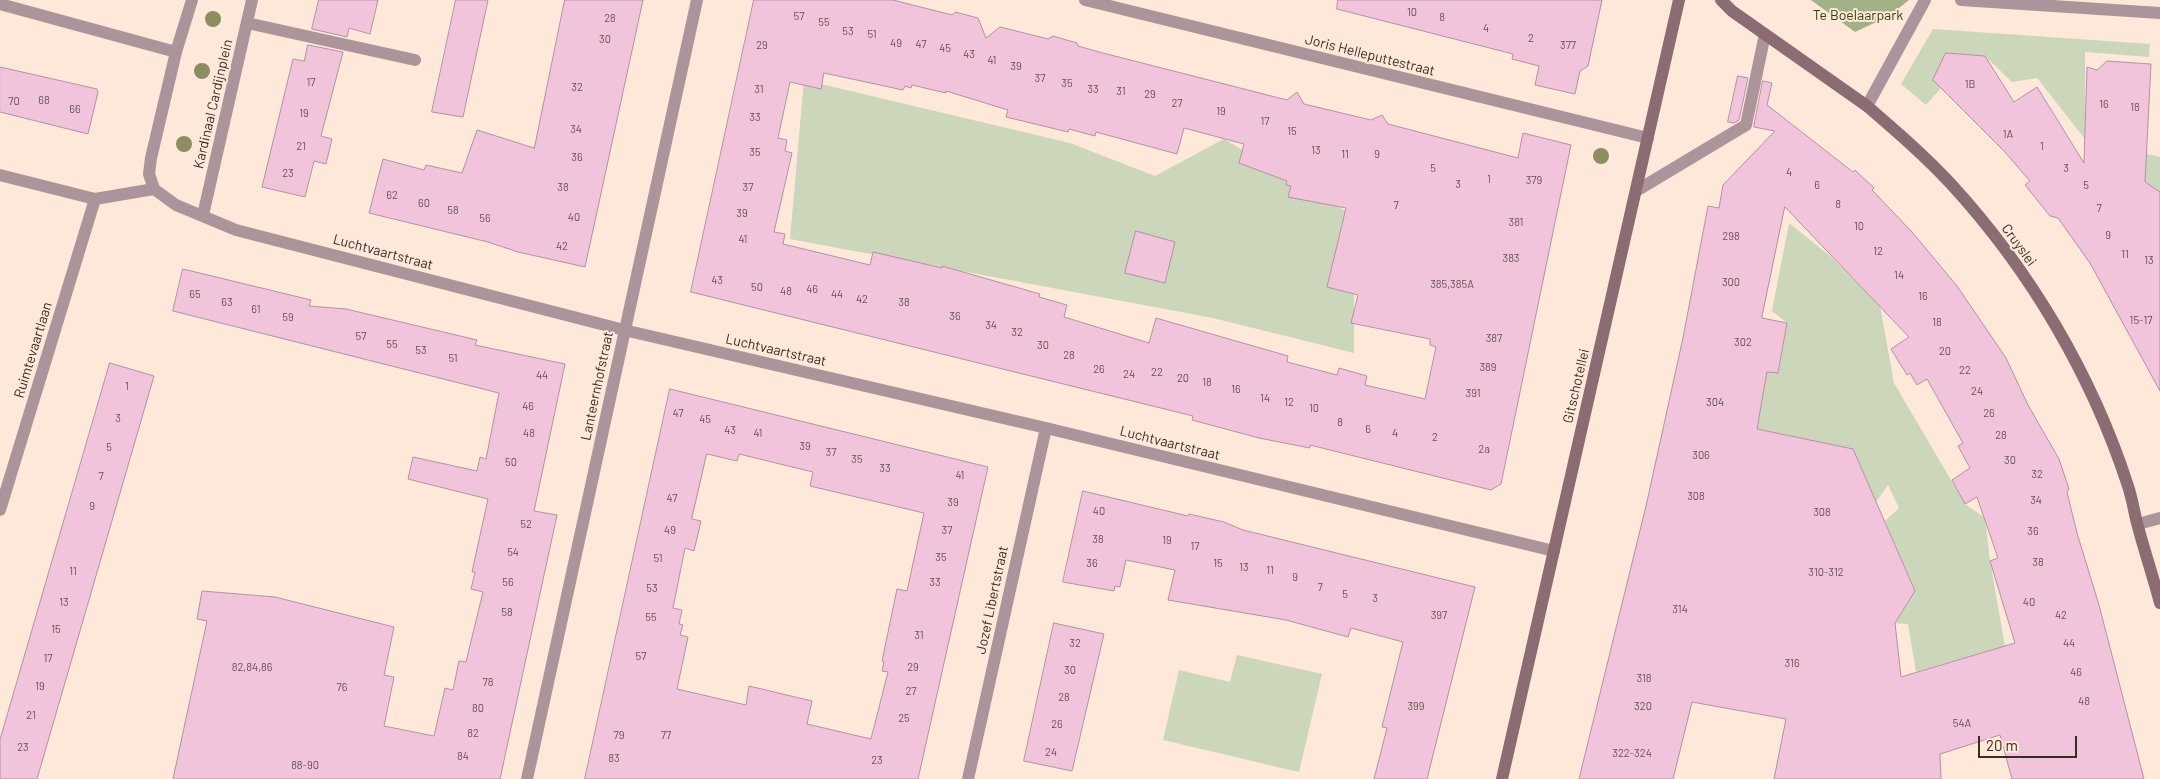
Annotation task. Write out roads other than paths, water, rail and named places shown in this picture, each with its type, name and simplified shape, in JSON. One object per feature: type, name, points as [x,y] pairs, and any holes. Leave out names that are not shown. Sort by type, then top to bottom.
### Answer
[{"type":"street","points":[[0,175],[94,199],[154,189],[149,174],[150,158],[176,52],[192,0]]},
{"type":"street","name":"Kardinaal Cardijnplein","points":[[203,215],[252,0]]},
{"type":"street","name":"Lanteernhofstraat","points":[[527,779],[624,330],[698,0]]},
{"type":"street","name":"Joris Helleputtestraat","points":[[1085,0],[1648,138]]},
{"type":"street","name":"Gitschotellei","points":[[1502,779],[1679,0]]},
{"type":"street","name":"Cruyslei","points":[[1721,0],[1732,11],[1867,106],[1918,151],[1950,183],[1998,240],[2067,345],[2094,399],[2129,487],[2160,603]]},
{"type":"street","points":[[1867,106],[1925,0]]},
{"type":"street","points":[[1961,0],[2160,13]]},
{"type":"street","points":[[0,4],[176,52]]},
{"type":"street","points":[[247,23],[415,60]]},
{"type":"street","points":[[1636,190],[1746,125],[1765,34]]},
{"type":"street","name":"Luchtvaartstraat","points":[[154,189],[176,205],[236,230],[624,330],[1046,428],[1554,551]]},
{"type":"street","name":"Ruimtevaartlaan","points":[[0,510],[94,199]]},
{"type":"street","name":"Jozef Libertstraat","points":[[968,779],[1046,428]]},
{"type":"street","points":[[2138,524],[2160,518]]},
{"type":"park label","name":"Te Boelaarpark","points":[[1858,15]]}]
